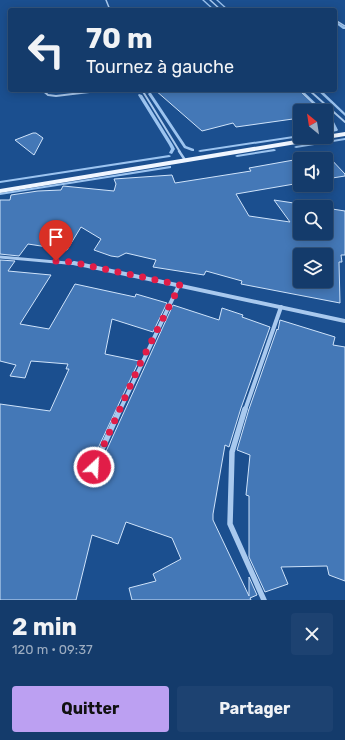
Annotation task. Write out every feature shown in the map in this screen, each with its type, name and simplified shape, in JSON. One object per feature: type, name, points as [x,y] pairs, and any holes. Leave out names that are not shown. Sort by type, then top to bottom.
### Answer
[{"type":"main road","points":[[0,191],[345,134]]},
{"type":"street","points":[[0,257],[71,262],[345,321]]},
{"type":"street","points":[[88,480],[140,364],[180,285]]},
{"type":"street","points":[[264,600],[230,524],[232,452],[241,421],[281,307]]},
{"type":"lane","points":[[210,0],[219,8]]},
{"type":"lane","points":[[44,92],[48,95],[56,96],[89,92]]},
{"type":"lane","points":[[143,92],[185,160]]},
{"type":"lane","points":[[311,92],[345,122]]},
{"type":"building","points":[[157,92],[301,92],[314,104],[293,104],[293,119],[236,127],[233,123],[202,131]]},
{"type":"building","points":[[36,133],[43,138],[34,155],[15,140]]},
{"type":"building","points":[[293,160],[293,184],[236,194],[249,216],[290,222],[274,200],[293,203],[293,240],[333,240],[333,209],[345,211],[345,255],[341,255],[342,262],[339,262],[340,303],[241,284],[242,281],[206,271],[204,275],[153,267],[156,260],[126,253],[118,257],[111,256],[94,250],[101,239],[81,227],[67,250],[28,244],[19,256],[0,254],[0,200],[10,200],[11,195],[38,191],[61,190],[63,186],[114,191],[116,184],[114,179],[172,175],[175,183],[251,171],[249,168]]},
{"type":"building","points":[[333,161],[345,174],[345,176],[333,178]]},
{"type":"building","points":[[0,260],[15,261],[8,271],[51,275],[20,324],[49,329],[75,284],[135,297],[136,294],[167,303],[153,332],[112,319],[105,354],[139,361],[84,478],[87,484],[92,482],[173,305],[219,320],[222,308],[243,315],[242,317],[270,327],[241,408],[229,447],[225,445],[213,514],[213,520],[249,596],[249,577],[257,595],[250,598],[251,600],[132,600],[129,588],[156,581],[153,574],[181,559],[172,538],[126,522],[118,544],[92,535],[76,600],[0,600],[0,404],[50,411],[69,369],[66,369],[68,364],[31,361],[25,378],[10,376],[16,365],[0,361]]},
{"type":"building","points":[[280,320],[335,337],[333,345],[345,347],[345,581],[329,575],[327,566],[281,567],[288,584],[265,592],[249,557],[249,496],[246,495],[250,455],[237,450],[249,409],[277,329],[278,330]]},
{"type":"waterway","points":[[203,0],[212,8]]},
{"type":"waterway","points":[[217,0],[226,8]]},
{"type":"waterway","points":[[337,23],[344,28]]},
{"type":"waterway","points":[[302,92],[315,104]]},
{"type":"waterway","points":[[321,92],[345,115]]},
{"type":"waterway","points":[[150,94],[185,147],[193,150]]},
{"type":"waterway","points":[[140,95],[171,145],[173,149],[171,153]]},
{"type":"waterway","points":[[333,123],[336,130],[333,131]]},
{"type":"waterway","points":[[200,151],[293,137]]},
{"type":"waterway","points":[[296,147],[345,139]]},
{"type":"waterway","points":[[237,156],[274,150]]},
{"type":"waterway","points":[[0,182],[169,156]]},
{"type":"waterway","points":[[0,194],[170,167]]},
{"type":"route","points":[[56,261],[71,262],[180,285],[140,364],[94,467]]}]
